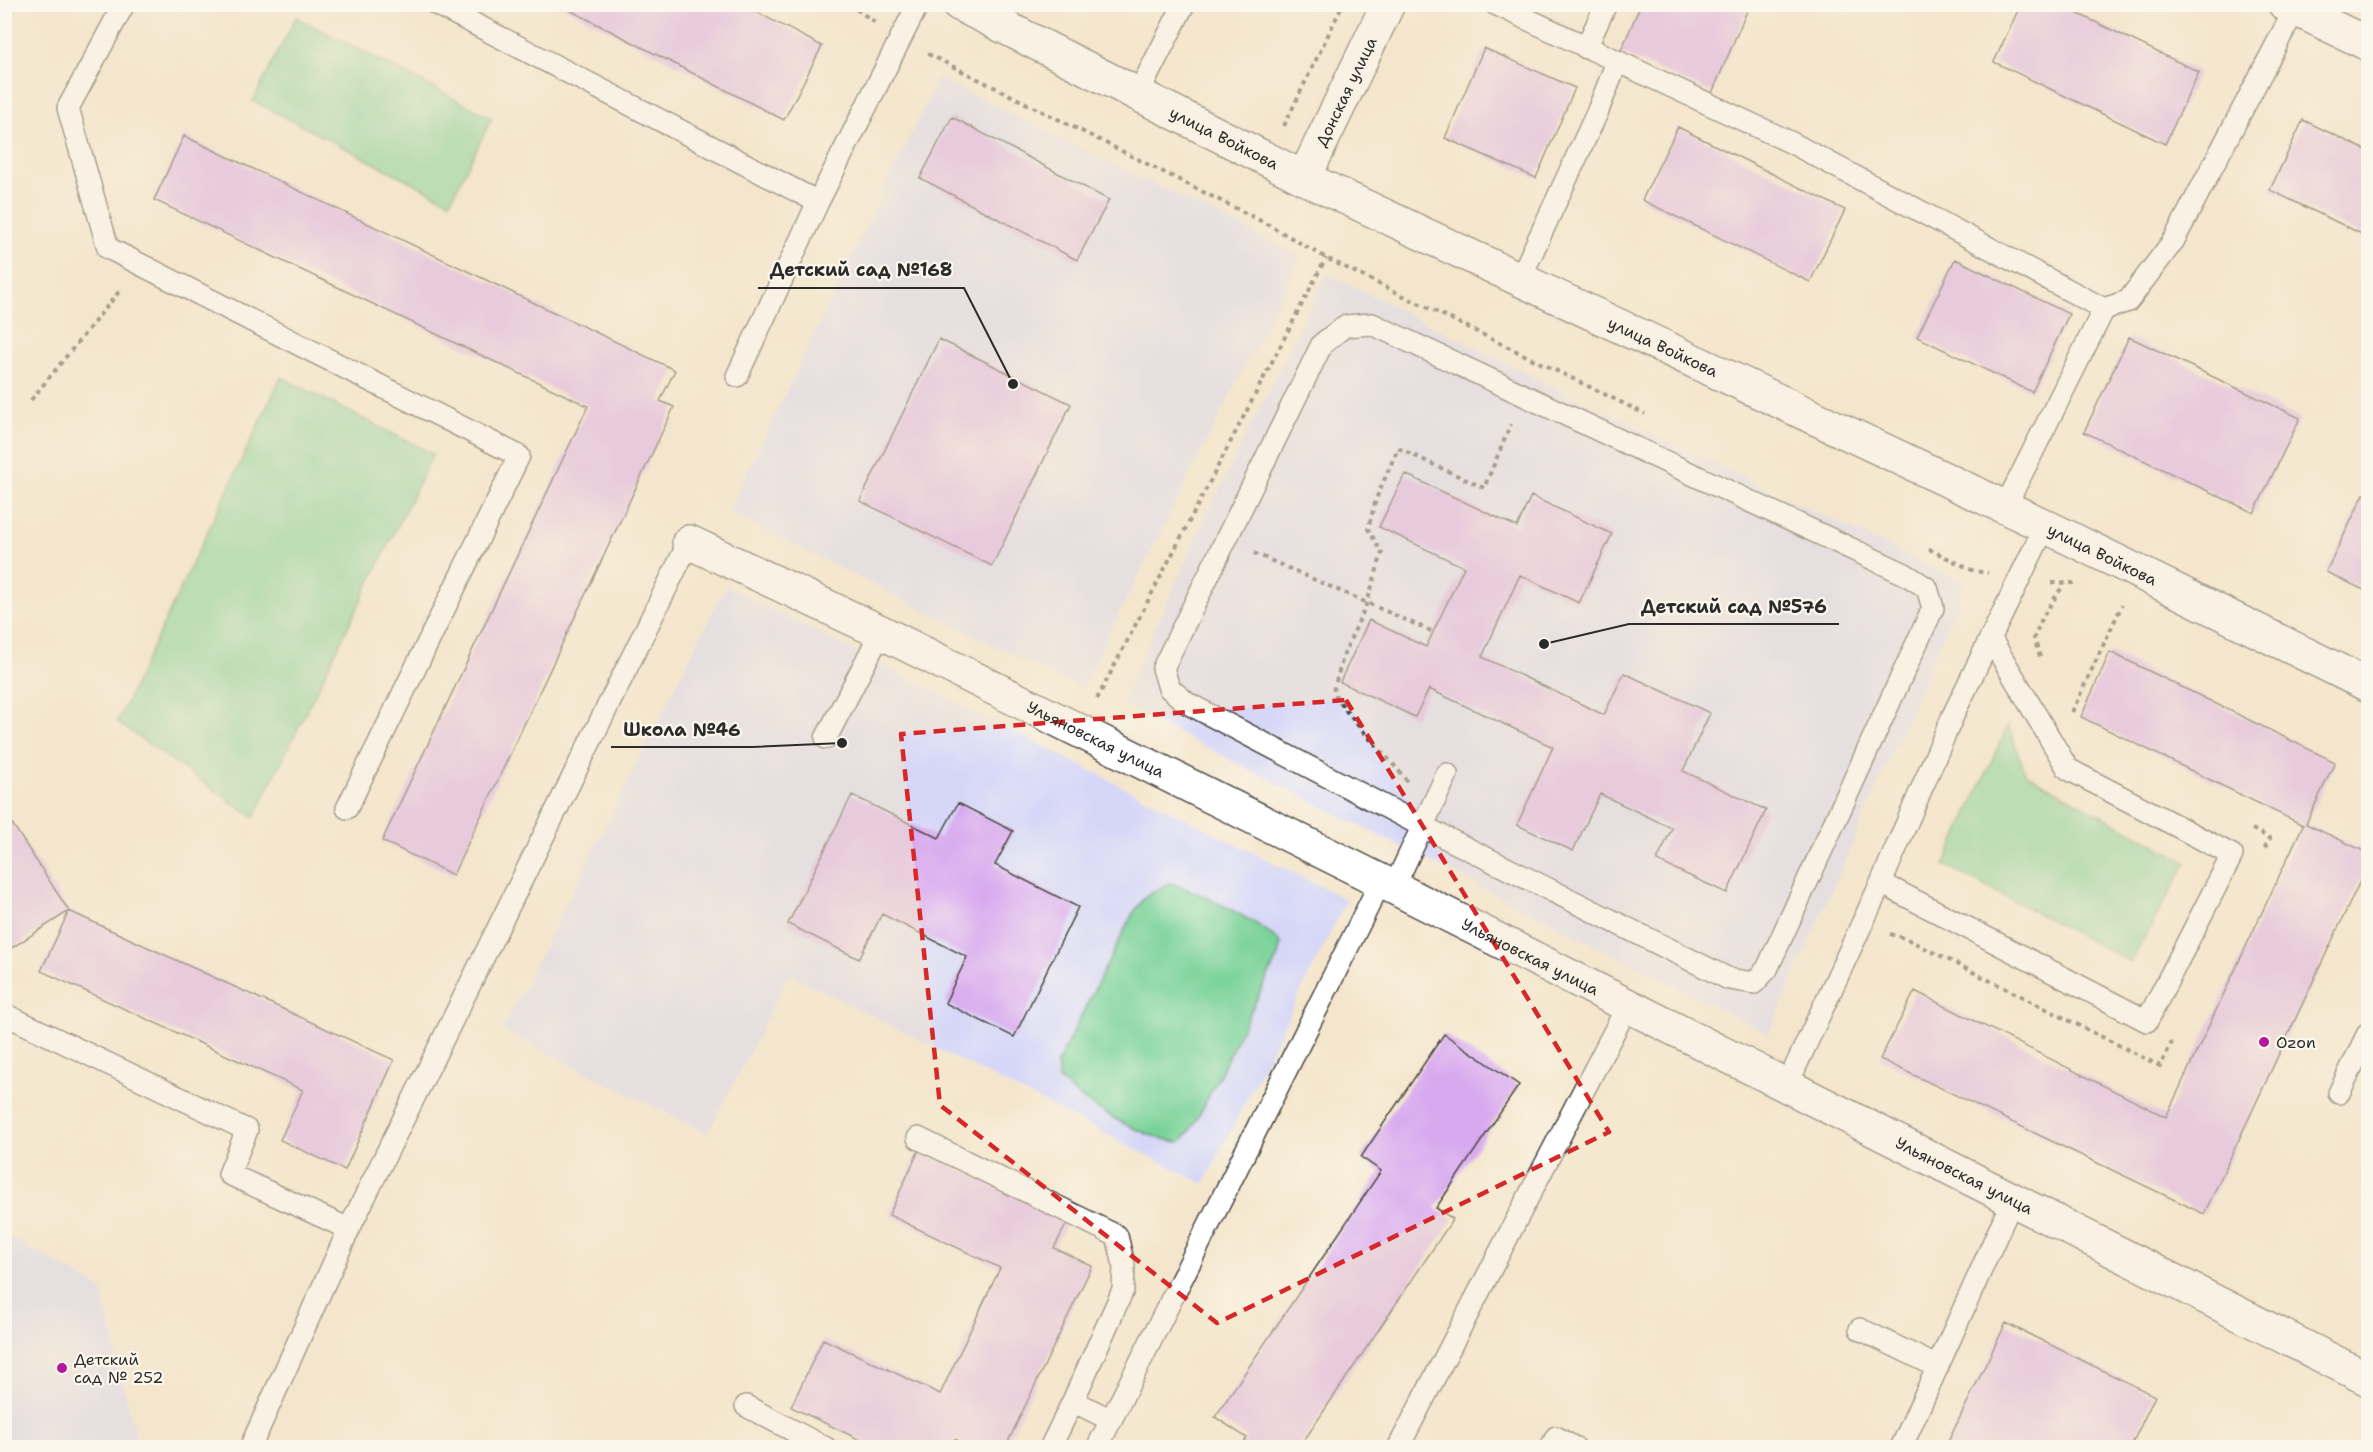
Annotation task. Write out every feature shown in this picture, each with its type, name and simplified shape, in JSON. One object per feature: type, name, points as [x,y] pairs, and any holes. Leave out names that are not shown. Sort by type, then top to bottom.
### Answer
[{"type":"street","name":"улица Войкова","points":[[959,4],[1304,178],[1519,281],[2045,525],[2368,685]]},
{"type":"street","name":"Донская улица","points":[[1304,178],[1388,4]]},
{"type":"street","points":[[2290,7],[2368,44]]},
{"type":"street","name":"Ульяновская улица","points":[[689,542],[880,632],[1387,884],[2368,1379]]},
{"type":"lane","points":[[124,4],[68,108],[108,248],[519,456],[347,808]]},
{"type":"lane","points":[[436,4],[818,202]]},
{"type":"lane","points":[[737,376],[818,202],[918,4]]},
{"type":"lane","points":[[1138,94],[1184,4]]},
{"type":"lane","points":[[1495,4],[1792,143],[2104,309]]},
{"type":"lane","points":[[1586,48],[1606,4]]},
{"type":"lane","points":[[2005,507],[2104,309],[2128,301],[2174,240],[2290,7]]},
{"type":"lane","points":[[1519,281],[1597,113],[1617,62]]},
{"type":"lane","points":[[1372,324],[1523,395],[1905,574],[1927,588],[1933,608],[1767,969],[1754,983],[1729,979],[1426,821],[1187,703],[1169,688],[1163,668],[1322,344],[1345,326],[1372,324]]},
{"type":"lane","points":[[1788,1085],[1881,883],[1955,711],[2045,525]]},
{"type":"lane","points":[[250,1448],[349,1229],[689,542]]},
{"type":"lane","points":[[826,738],[880,632]]},
{"type":"lane","points":[[1881,883],[2147,1021],[2232,855],[2068,769],[1991,639]]},
{"type":"lane","points":[[1097,1448],[1387,884],[1426,821],[1447,774]]},
{"type":"lane","points":[[1398,1448],[1628,1005]]},
{"type":"lane","points":[[4,1014],[247,1130],[229,1174],[349,1229]]},
{"type":"lane","points":[[2340,1093],[2368,1034]]},
{"type":"lane","points":[[918,1138],[1117,1236],[1124,1265],[1123,1290],[1050,1448]]},
{"type":"lane","points":[[1901,1448],[2013,1199]]},
{"type":"lane","points":[[1860,1329],[1938,1367]]},
{"type":"lane","points":[[1073,1401],[1111,1420]]},
{"type":"lane","points":[[746,1406],[826,1448]]},
{"type":"lane","points":[[1551,1448],[1556,1437],[1575,1448]]},
{"type":"path","points":[[849,4],[900,40],[1258,220],[1326,258],[1655,419]]},
{"type":"path","points":[[1284,126],[1343,4]]},
{"type":"path","points":[[1081,732],[1326,258]]},
{"type":"path","points":[[31,400],[141,265]]},
{"type":"path","points":[[1426,821],[1406,779],[1343,709],[1333,691],[1344,654],[1367,603],[1382,553],[1368,529],[1376,499],[1398,448],[1484,488],[1538,363]]},
{"type":"path","points":[[1188,524],[1433,632]]},
{"type":"path","points":[[1921,545],[1974,571],[2020,579],[2064,584],[2076,583]]},
{"type":"path","points":[[2042,663],[2034,638],[2042,618],[2064,584]]},
{"type":"path","points":[[2112,628],[2124,600]]},
{"type":"path","points":[[2065,707],[2070,716]]},
{"type":"highlighted area","points":[[1346,700],[1609,1132],[1217,1323],[940,1105],[901,734]]},
{"type":"shaded area","points":[[938,78],[1301,256],[1081,689],[728,512]]},
{"type":"shaded area","points":[[1327,273],[1532,376],[1966,584],[1769,1034],[1121,704],[1200,529]]},
{"type":"shaded area","points":[[726,586],[1347,900],[1204,1184],[789,974],[708,1134],[502,1030]]},
{"type":"shaded area","name":"Детский сад № 252","points":[[4,1234],[102,1289],[138,1447],[5,1447]]},
{"type":"green space","points":[[296,17],[492,118],[450,202],[253,101]]},
{"type":"green space","points":[[281,377],[433,454],[254,818],[117,722]]},
{"type":"green space","points":[[2008,725],[2026,774],[2187,862],[2131,962],[1944,865]]},
{"type":"green space","points":[[1169,883],[1228,908],[1259,926],[1281,943],[1278,956],[1203,1108],[1190,1131],[1180,1142],[1149,1135],[1099,1110],[1059,1080],[1057,1064],[1132,915],[1145,897]]},
{"type":"building","points":[[558,4],[741,4],[822,46],[784,120]]},
{"type":"building","points":[[1641,4],[1750,4],[1712,93],[1620,53]]},
{"type":"building","points":[[2021,4],[2058,4],[2199,72],[2165,144],[1994,62]]},
{"type":"building","points":[[1484,48],[1575,88],[1536,178],[1445,138]]},
{"type":"building","points":[[952,117],[1109,200],[1077,260],[920,178]]},
{"type":"building","points":[[2303,120],[2368,151],[2368,237],[2270,190]]},
{"type":"building","points":[[1678,127],[1845,210],[1810,282],[1642,200]]},
{"type":"building","points":[[184,136],[675,370],[660,401],[674,407],[453,875],[382,841],[588,406],[154,200]]},
{"type":"building","points":[[1955,259],[2069,314],[2032,392],[1917,337]]},
{"type":"building","points":[[2129,337],[2300,418],[2254,513],[2084,432]]},
{"type":"building","points":[[939,339],[1071,404],[992,566],[860,501]]},
{"type":"building","points":[[1405,474],[1517,527],[1531,496],[1612,534],[1579,603],[1520,575],[1482,657],[1604,715],[1624,673],[1710,713],[1683,771],[1766,810],[1727,893],[1657,861],[1672,828],[1600,794],[1573,851],[1517,825],[1553,747],[1429,689],[1415,717],[1340,682],[1369,620],[1426,647],[1464,567],[1379,527]]},
{"type":"building","points":[[2364,494],[2368,496],[2368,592],[2326,572]]},
{"type":"building","points":[[2110,652],[2335,762],[2306,824],[2368,853],[2368,864],[2204,1214],[1880,1059],[1915,991],[2166,1117],[2303,825],[2081,717]]},
{"type":"building","points":[[852,795],[939,838],[958,803],[1013,831],[995,865],[1078,907],[1014,1037],[945,1003],[967,957],[882,914],[859,959],[788,924]]},
{"type":"building","points":[[4,811],[69,911],[10,949],[4,940]]},
{"type":"building","points":[[69,911],[394,1060],[345,1170],[280,1140],[303,1090],[41,971]]},
{"type":"building","points":[[1444,1034],[1519,1085],[1436,1208],[1453,1219],[1299,1448],[1240,1448],[1247,1438],[1215,1417],[1381,1171],[1361,1157]]},
{"type":"building","points":[[919,1150],[1068,1221],[1054,1248],[1092,1266],[1005,1448],[972,1448],[955,1439],[951,1448],[877,1448],[791,1407],[823,1339],[940,1394],[1000,1268],[889,1215]]},
{"type":"building","points":[[2006,1323],[2155,1396],[2130,1448],[1945,1448]]},
{"type":"place","name":"Детский сад №168","points":[[1013,384]]},
{"type":"place","name":"Детский сад №576","points":[[1544,644]]},
{"type":"place","name":"Школа №46","points":[[842,743]]},
{"type":"place","name":"Ozon","points":[[2264,1042]]},
{"type":"place","name":"Детский сад № 252","points":[[62,1368]]}]
